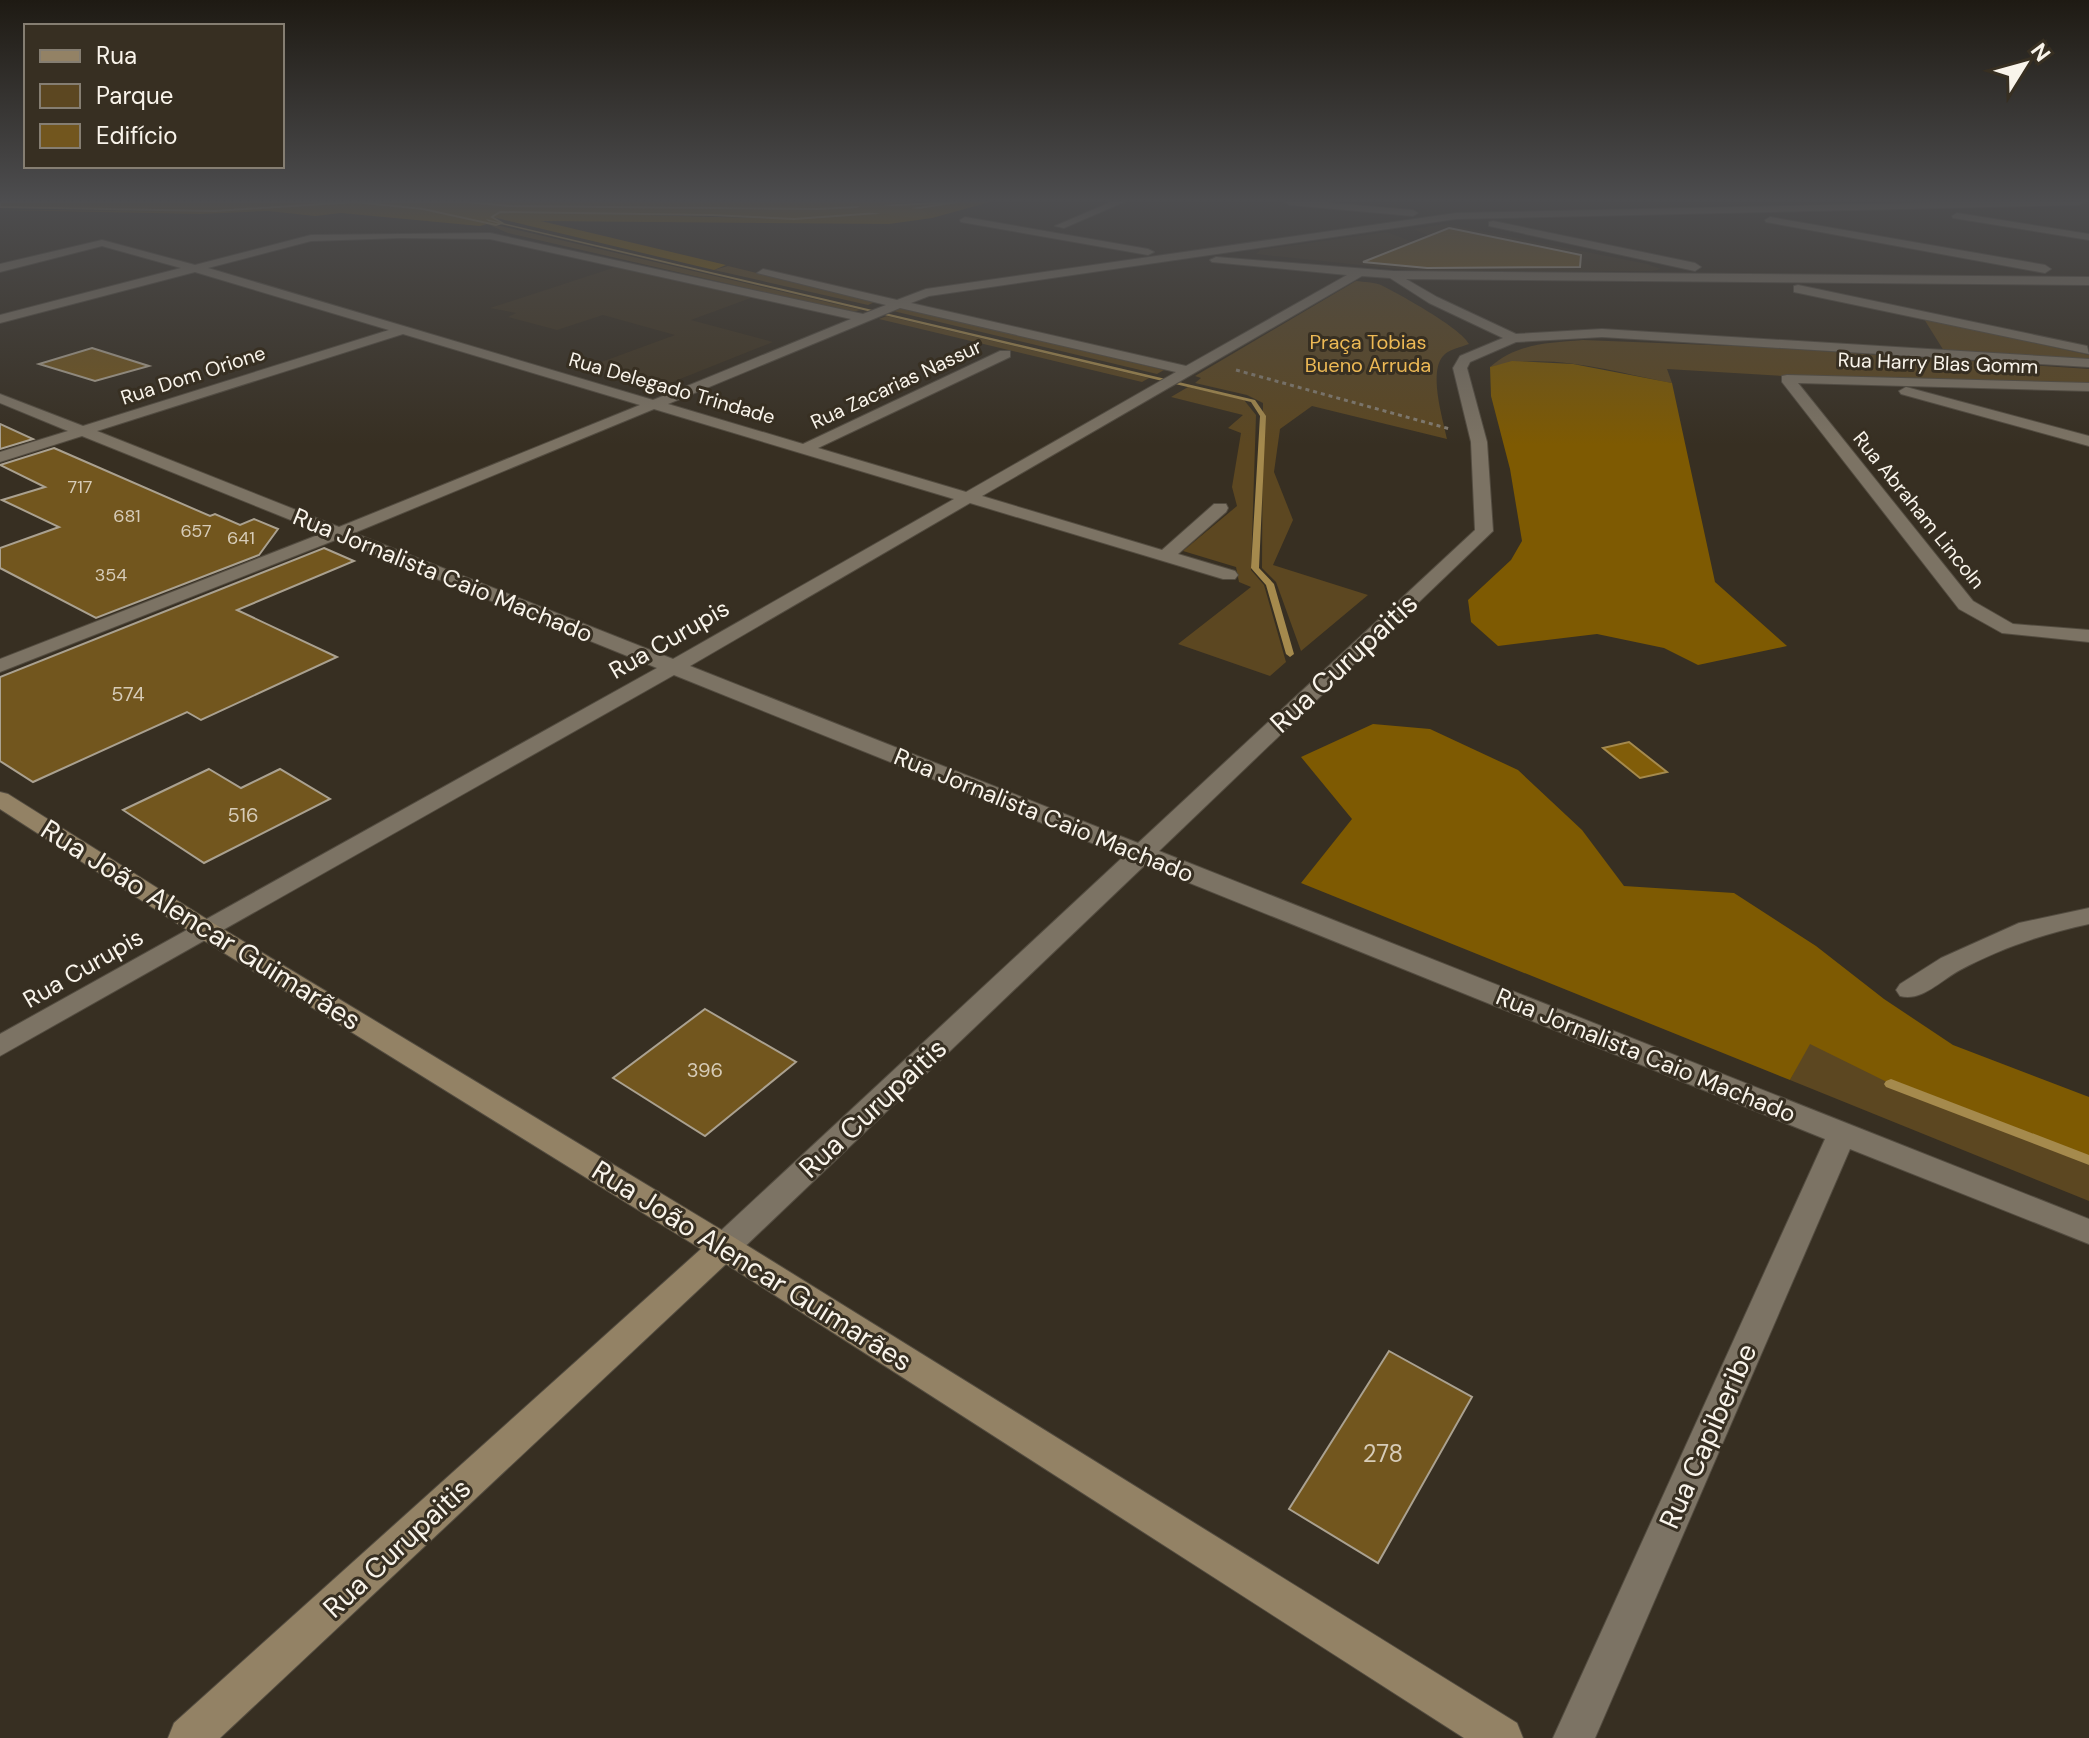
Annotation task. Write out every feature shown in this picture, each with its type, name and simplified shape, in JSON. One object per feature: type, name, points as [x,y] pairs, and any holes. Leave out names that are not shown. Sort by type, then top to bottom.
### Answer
[{"type":"main road","name":"Rua João Alencar Guimarães","points":[[0,799],[204,929],[724,1247],[1502,1738]]},
{"type":"main road","name":"Rua Curupaitis","points":[[189,1738],[724,1247]]},
{"type":"street","points":[[0,319],[137,283]]},
{"type":"street","name":"Rua Delegado Trindade","points":[[243,283],[1229,575]]},
{"type":"street","points":[[713,283],[869,316]]},
{"type":"street","points":[[803,283],[1179,376]]},
{"type":"street","points":[[0,666],[339,533],[926,293],[992,283]]},
{"type":"street","name":"Rua Curupis","points":[[0,1046],[674,667],[1341,283]]},
{"type":"street","points":[[1406,283],[1433,300],[1514,338]]},
{"type":"street","points":[[1770,283],[2089,351]]},
{"type":"street","name":"Rua Dom Orione","points":[[0,457],[399,331]]},
{"type":"street","name":"Rua Harry Blas Gomm","points":[[1479,439],[1460,368],[1465,359],[1514,338],[1602,333],[2089,363]]},
{"type":"street","name":"Rua Zacarias Nassur","points":[[804,449],[1005,354]]},
{"type":"street","name":"Rua Harry Blas Gomm","points":[[1787,379],[2089,387]]},
{"type":"street","name":"Rua Abraham Lincoln","points":[[1787,379],[1966,605],[2009,629],[2089,636]]},
{"type":"street","points":[[1866,380],[2089,441]]},
{"type":"street","name":"Rua Jornalista Caio Machado","points":[[0,398],[2089,1232]]},
{"type":"street","name":"Rua Curupaitis","points":[[724,1247],[1484,531],[1479,439]]},
{"type":"street","points":[[1165,556],[1220,508]]},
{"type":"street","points":[[1909,990],[1950,964],[2028,929],[2089,916]]},
{"type":"street","name":"Rua Capiberibe","points":[[1574,1738],[1842,1133]]},
{"type":"path","points":[[1179,376],[1240,370],[1479,439]]},
{"type":"shaded area","points":[[566,283],[703,283],[756,296],[691,320],[773,342],[660,387],[650,387],[585,368],[675,335],[603,315],[557,330],[508,317],[516,313],[490,308]]},
{"type":"shaded area","points":[[1512,361],[1573,364],[1672,383],[1715,582],[1787,646],[1698,665],[1664,648],[1597,634],[1498,646],[1471,622],[1468,600],[1511,560],[1522,541],[1510,469],[1491,396],[1490,367]]},
{"type":"shaded area","points":[[1373,724],[1430,729],[1518,770],[1582,830],[1624,886],[1734,893],[1816,946],[1884,999],[1953,1045],[2089,1097],[2089,1160],[1891,1084],[1810,1044],[1790,1080],[1301,883],[1352,819],[1301,757]]},
{"type":"shaded area","points":[[1629,742],[1667,772],[1640,778],[1603,748]]},
{"type":"green space","points":[[726,283],[746,283],[861,310],[851,312]]},
{"type":"green space","points":[[772,283],[798,283],[875,302],[868,305]]},
{"type":"green space","name":"Praça Tobias Bueno Arruda","points":[[1352,283],[1381,285],[1442,321],[1469,344],[1445,354],[1437,371],[1438,395],[1447,439],[1312,406],[1280,429],[1274,472],[1293,520],[1273,565],[1368,595],[1301,651],[1276,582],[1262,568],[1263,403],[1247,395],[1195,383],[1201,378],[1195,376]]},
{"type":"green space","points":[[901,308],[1164,370],[1157,374],[893,311]]},
{"type":"green space","points":[[887,316],[1149,378],[1142,382],[879,319]]},
{"type":"green space","points":[[1924,319],[2089,355],[2089,360],[1944,351]]},
{"type":"green space","points":[[1583,340],[1760,347],[2089,369],[2089,384],[1784,376],[1667,369],[1672,383],[1558,362],[1535,361],[1490,367],[1522,349]]},
{"type":"green space","points":[[1188,387],[1244,400],[1256,415],[1251,570],[1264,585],[1286,662],[1270,676],[1178,644],[1251,587],[1239,582],[1236,567],[1183,551],[1237,506],[1232,487],[1241,433],[1228,428],[1243,415],[1171,397]]},
{"type":"green space","points":[[1809,1043],[2089,1097],[2089,1201],[1790,1080]]},
{"type":"building","points":[[92,348],[149,366],[95,381],[39,364]]},
{"type":"building","points":[[0,424],[33,439],[0,449]]},
{"type":"building","points":[[54,448],[210,516],[215,514],[240,525],[254,519],[278,529],[259,555],[96,618],[0,568],[0,548],[59,527],[2,500],[45,487],[0,465]]},
{"type":"building","points":[[324,548],[354,561],[237,610],[337,657],[201,720],[187,712],[33,782],[0,761],[0,677]]},
{"type":"building","points":[[209,769],[241,788],[280,769],[330,799],[204,863],[123,810]]},
{"type":"building","points":[[705,1009],[796,1062],[705,1136],[613,1078]]},
{"type":"building","points":[[1389,1351],[1472,1397],[1378,1563],[1289,1509]]},
{"type":"waterway","points":[[755,283],[1253,401],[1263,416],[1255,568],[1270,584],[1290,654]]},
{"type":"waterway","points":[[1891,1084],[2089,1160]]}]
